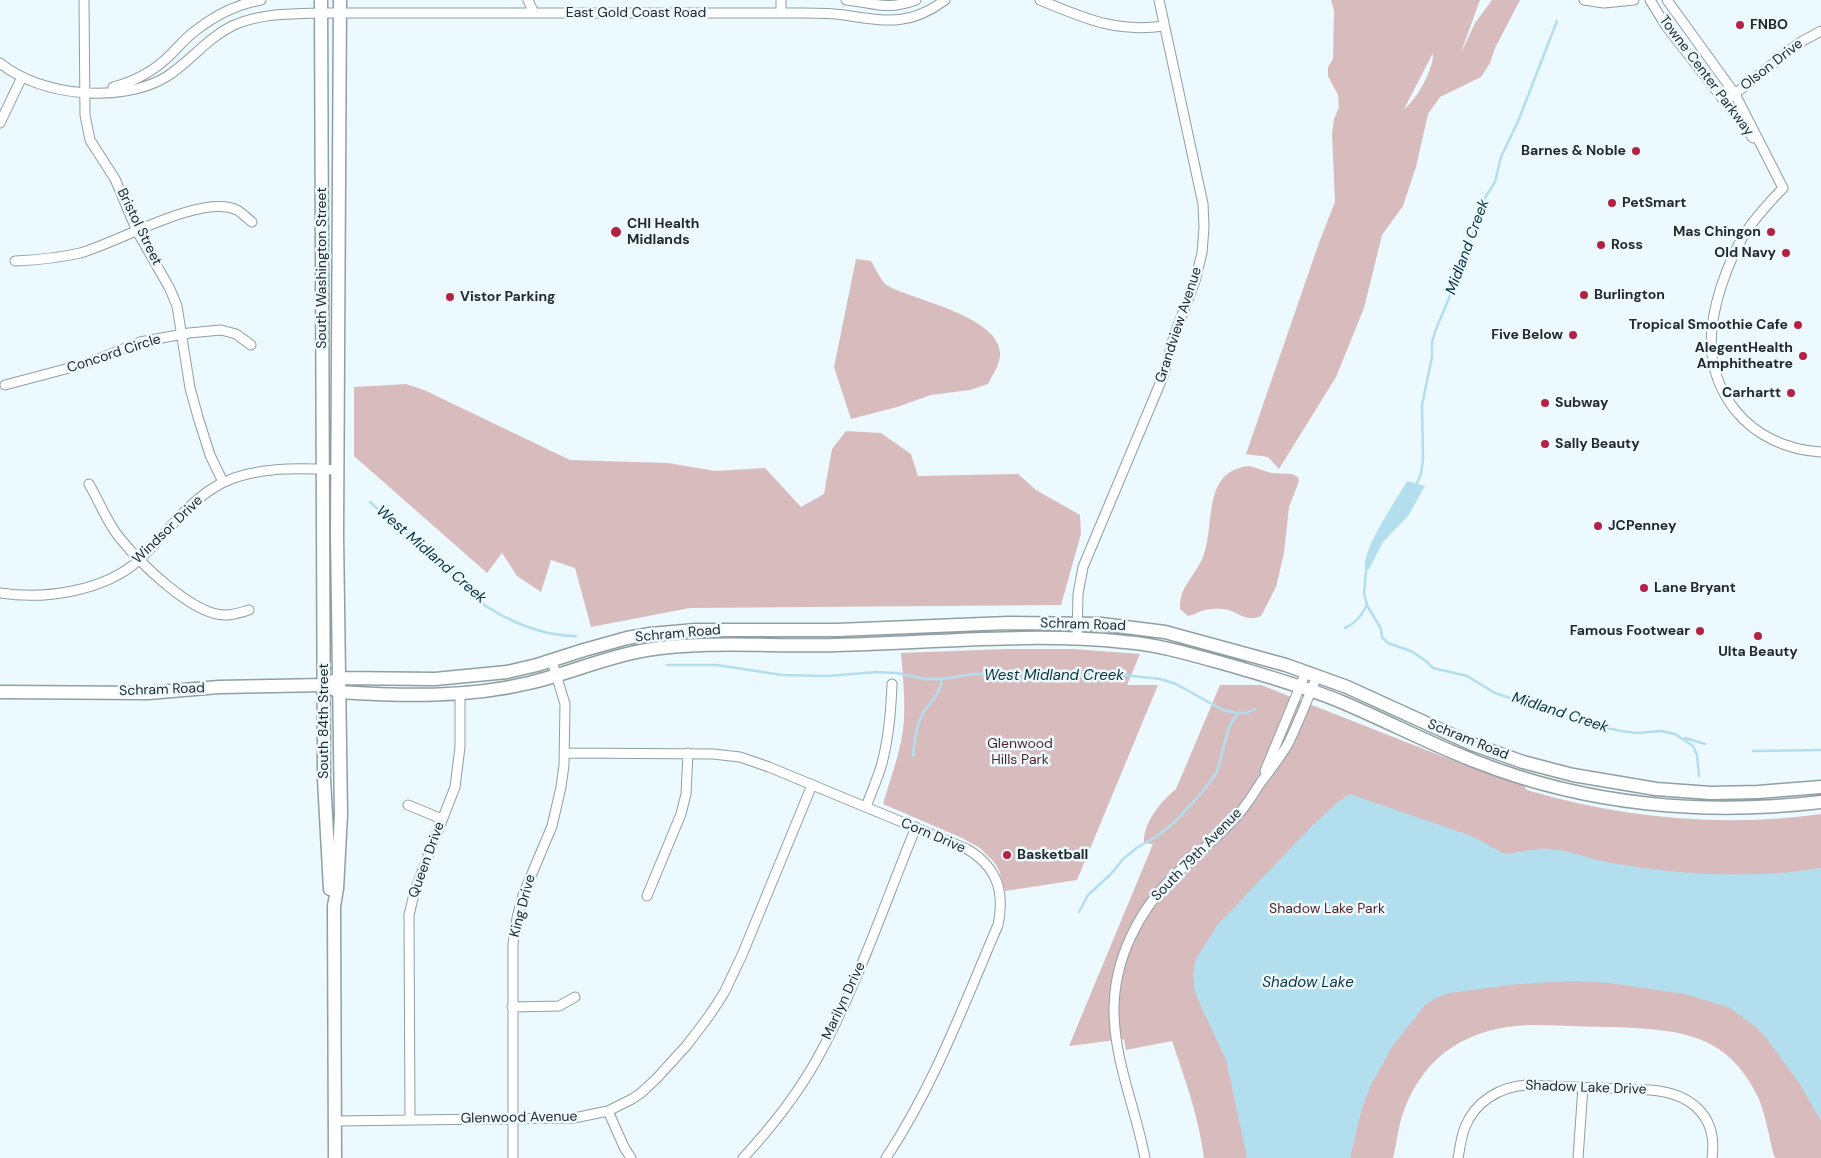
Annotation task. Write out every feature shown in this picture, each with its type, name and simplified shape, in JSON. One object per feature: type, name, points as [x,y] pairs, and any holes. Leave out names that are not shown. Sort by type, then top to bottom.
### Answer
[{"type":"main road","name":"South Washington Street","points":[[321,0],[324,469],[330,535]]},
{"type":"main road","name":"South Washington Street","points":[[330,535],[338,470],[340,0]]},
{"type":"main road","name":"South 84th Street","points":[[330,535],[339,678],[341,815],[337,889],[334,906],[335,1158]]},
{"type":"main road","name":"South 84th Street","points":[[330,535],[325,686],[325,808],[330,891],[334,906]]},
{"type":"main road","name":"Schram Road","points":[[325,686],[339,678],[462,678],[507,672],[552,661],[627,638],[696,630],[837,630],[1008,623],[1126,626],[1157,631],[1263,658],[1312,674],[1347,687],[1472,744],[1523,762],[1573,775],[1656,789],[1711,793],[1767,792],[1821,787]]},
{"type":"main road","name":"Schram Road","points":[[0,692],[148,693],[219,687],[325,686],[339,692],[460,693],[509,687],[626,654],[684,646],[836,646],[1016,638],[1077,639],[1153,645],[1306,688],[1478,763],[1571,791],[1658,805],[1716,808],[1821,802]]},
{"type":"street","name":"Bristol Street","points":[[84,0],[86,124],[90,140],[115,179],[137,231],[170,289],[182,334],[190,388],[210,455],[223,482]]},
{"type":"street","points":[[0,63],[22,77],[60,90],[85,92],[126,84],[167,58],[207,22],[240,6],[261,0]]},
{"type":"street","points":[[528,0],[534,13]]},
{"type":"street","points":[[522,14],[528,0]]},
{"type":"street","points":[[781,0],[781,13]]},
{"type":"street","points":[[846,0],[886,7],[916,0]]},
{"type":"street","name":"East Gold Coast Road","points":[[85,92],[103,94],[151,84],[176,70],[210,39],[245,21],[271,15],[321,13],[781,13],[841,14],[893,22],[916,18],[932,10],[944,0]]},
{"type":"street","points":[[1040,0],[1098,23],[1116,27],[1164,26]]},
{"type":"street","name":"Grandview Avenue","points":[[1077,639],[1079,589],[1083,567],[1164,374],[1174,336],[1202,253],[1203,204],[1159,0]]},
{"type":"street","points":[[1584,0],[1604,4],[1634,0]]},
{"type":"street","name":"Towne Center Parkway","points":[[1650,0],[1666,26],[1763,152]]},
{"type":"street","name":"Towne Center Parkway","points":[[1667,0],[1735,94],[1782,188],[1750,225],[1732,257],[1714,313],[1710,339],[1712,358],[1718,381],[1725,394],[1747,423],[1766,436],[1787,446],[1821,452]]},
{"type":"street","name":"Olson Drive","points":[[1725,101],[1799,43],[1821,31]]},
{"type":"street","points":[[0,123],[22,77]]},
{"type":"street","points":[[15,261],[80,253],[194,210],[221,207],[237,210],[252,222]]},
{"type":"street","name":"Concord Circle","points":[[4,386],[88,363],[140,342],[182,334],[221,330],[236,334],[251,345]]},
{"type":"street","name":"Windsor Drive","points":[[0,593],[35,594],[85,589],[106,582],[125,571],[140,559],[185,510],[201,496],[223,482],[260,471],[338,470]]},
{"type":"street","points":[[89,484],[119,537],[176,593],[211,612],[226,616],[249,610]]},
{"type":"street","name":"King Drive","points":[[513,1158],[513,944],[517,918],[526,885],[555,816],[561,787],[564,753],[565,704],[552,661]]},
{"type":"street","name":"South 79th Avenue","points":[[1143,1158],[1116,1038],[1116,983],[1123,956],[1135,929],[1151,901],[1174,876],[1224,831],[1260,785],[1312,674]]},
{"type":"street","points":[[866,807],[882,763],[886,745],[891,714],[892,684]]},
{"type":"street","name":"Queen Drive","points":[[410,1120],[409,915],[414,890],[455,788],[460,747],[460,693]]},
{"type":"street","name":"Corn Drive","points":[[564,753],[688,753],[740,757],[916,827],[967,849],[985,862],[1000,890],[1001,912],[998,925],[949,1042],[924,1095],[904,1132],[886,1158]]},
{"type":"street","points":[[647,896],[681,814],[686,794],[688,753]]},
{"type":"street","name":"Glenwood Avenue","points":[[335,1121],[574,1118],[608,1111],[632,1099],[657,1078],[687,1045],[719,1001],[742,955],[812,785]]},
{"type":"street","points":[[408,805],[442,819]]},
{"type":"street","name":"Marilyn Drive","points":[[743,1158],[791,1100],[816,1061],[847,996],[916,827]]},
{"type":"street","points":[[512,1007],[559,1006],[575,997]]},
{"type":"street","name":"Shadow Lake Drive","points":[[1458,1158],[1462,1136],[1468,1121],[1478,1107],[1492,1095],[1516,1086],[1663,1091],[1682,1096],[1699,1110],[1710,1127],[1713,1145],[1712,1158]]},
{"type":"street","points":[[1578,1158],[1583,1087]]},
{"type":"street","points":[[608,1111],[631,1158]]},
{"type":"green space","points":[[1331,0],[1480,0],[1460,55],[1475,23],[1492,0],[1520,0],[1495,48],[1490,63],[1481,77],[1440,97],[1428,114],[1416,167],[1403,206],[1382,235],[1364,308],[1336,377],[1279,469],[1268,457],[1246,454],[1335,202],[1332,134],[1334,119],[1339,107],[1338,95],[1328,76],[1328,67],[1333,59],[1334,10]],"holes":[[[1433,53],[1428,75],[1419,91],[1404,109]]]},
{"type":"green space","points":[[856,259],[871,261],[888,286],[953,311],[985,328],[995,339],[1000,352],[998,364],[988,384],[970,390],[931,395],[897,407],[851,419],[834,367]]},
{"type":"green space","points":[[406,384],[424,390],[570,460],[668,463],[715,471],[765,468],[801,507],[824,494],[832,449],[846,431],[881,433],[911,454],[918,476],[1018,474],[1036,490],[1080,515],[1081,534],[1061,605],[690,608],[591,627],[575,568],[551,560],[541,592],[517,576],[502,553],[487,573],[354,456],[354,387]]},
{"type":"green space","points":[[1250,466],[1271,473],[1292,474],[1298,477],[1299,481],[1289,507],[1284,553],[1276,587],[1261,616],[1255,618],[1223,609],[1204,610],[1188,616],[1180,609],[1180,601],[1185,588],[1203,557],[1217,488],[1224,477],[1234,470]]},
{"type":"green space","name":"Glenwood Hills Park","points":[[1006,649],[1073,649],[1140,654],[1127,685],[1158,685],[1077,880],[1005,891],[999,870],[980,848],[962,838],[883,804],[899,752],[903,731],[904,703],[901,653]]},
{"type":"green space","name":"Shadow Lake Park","points":[[1220,685],[1261,685],[1462,764],[1523,785],[1527,790],[1599,808],[1672,818],[1710,820],[1784,818],[1821,814],[1821,1158],[1776,1158],[1774,1156],[1758,1097],[1746,1075],[1716,1047],[1680,1033],[1659,1030],[1530,1025],[1487,1031],[1469,1038],[1436,1060],[1412,1092],[1401,1118],[1393,1158],[1204,1158],[1195,1113],[1172,1041],[1126,1050],[1124,1039],[1069,1046],[1153,844],[1144,843],[1146,828],[1159,806],[1176,789]]},
{"type":"water","points":[[1407,481],[1425,486],[1408,516],[1383,542],[1369,569],[1366,571],[1365,563],[1373,540]]},
{"type":"water","name":"Shadow Lake","points":[[1350,794],[1466,834],[1504,854],[1549,849],[1573,853],[1604,862],[1690,873],[1769,874],[1821,868],[1821,1121],[1799,1083],[1767,1039],[1756,1027],[1730,1008],[1685,994],[1609,983],[1573,981],[1518,984],[1449,993],[1425,1005],[1392,1047],[1372,1083],[1362,1108],[1350,1158],[1247,1158],[1226,1060],[1194,989],[1193,972],[1196,959],[1218,924],[1312,826],[1338,802]]},
{"type":"waterway","name":"Midland Creek","points":[[1417,483],[1421,474],[1423,459],[1422,405],[1432,357],[1432,342],[1463,265],[1483,201],[1495,182],[1501,157],[1519,119],[1557,21]]},
{"type":"waterway","name":"West Midland Creek","points":[[370,502],[441,563],[474,597],[487,606],[501,615],[531,628],[561,635],[576,636]]},
{"type":"waterway","name":"Midland Creek","points":[[1366,571],[1364,593],[1367,605],[1381,629],[1382,637],[1388,643],[1411,651],[1433,668],[1467,676],[1495,693],[1510,698],[1532,701],[1552,707],[1579,722],[1621,731],[1637,733],[1661,731],[1675,734],[1693,746],[1697,755],[1699,776]]},
{"type":"waterway","name":"West Midland Creek","points":[[1345,628],[1358,619],[1367,605]]},
{"type":"waterway","name":"West Midland Creek","points":[[667,665],[717,665],[782,675],[828,676],[877,672],[897,673],[925,679],[942,679],[974,674],[1018,673],[1081,676],[1102,674],[1124,675],[1160,679],[1176,684],[1223,710],[1247,713],[1255,709]]},
{"type":"waterway","points":[[913,756],[919,721],[938,692],[942,679]]},
{"type":"waterway","points":[[1079,912],[1088,895],[1111,874],[1123,859],[1176,821],[1204,790],[1217,772],[1229,727],[1237,714]]},
{"type":"waterway","points":[[1685,738],[1705,744]]},
{"type":"waterway","points":[[1753,751],[1821,750]]},
{"type":"place","name":"FNBO","points":[[1740,25]]},
{"type":"place","name":"Barnes & Noble","points":[[1636,151]]},
{"type":"place","name":"PetSmart","points":[[1612,203]]},
{"type":"place","name":"CHI Health Midlands","points":[[616,232]]},
{"type":"place","name":"Mas Chingon","points":[[1771,232]]},
{"type":"place","name":"Ross","points":[[1601,245]]},
{"type":"place","name":"Old Navy","points":[[1786,253]]},
{"type":"place","name":"Burlington","points":[[1584,295]]},
{"type":"place","name":"Vistor Parking","points":[[450,297]]},
{"type":"place","name":"Tropical Smoothie Cafe","points":[[1798,325]]},
{"type":"place","name":"Five Below","points":[[1573,335]]},
{"type":"place","name":"AlegentHealth Amphitheatre","points":[[1803,356]]},
{"type":"place","name":"Carhartt","points":[[1791,393]]},
{"type":"place","name":"Subway","points":[[1545,403]]},
{"type":"place","name":"Sally Beauty","points":[[1545,444]]},
{"type":"place","name":"JCPenney","points":[[1598,526]]},
{"type":"place","name":"Lane Bryant","points":[[1644,588]]},
{"type":"place","name":"Famous Footwear","points":[[1700,631]]},
{"type":"place","name":"Ulta Beauty","points":[[1758,636]]},
{"type":"place","name":"Basketball","points":[[1007,855]]}]
